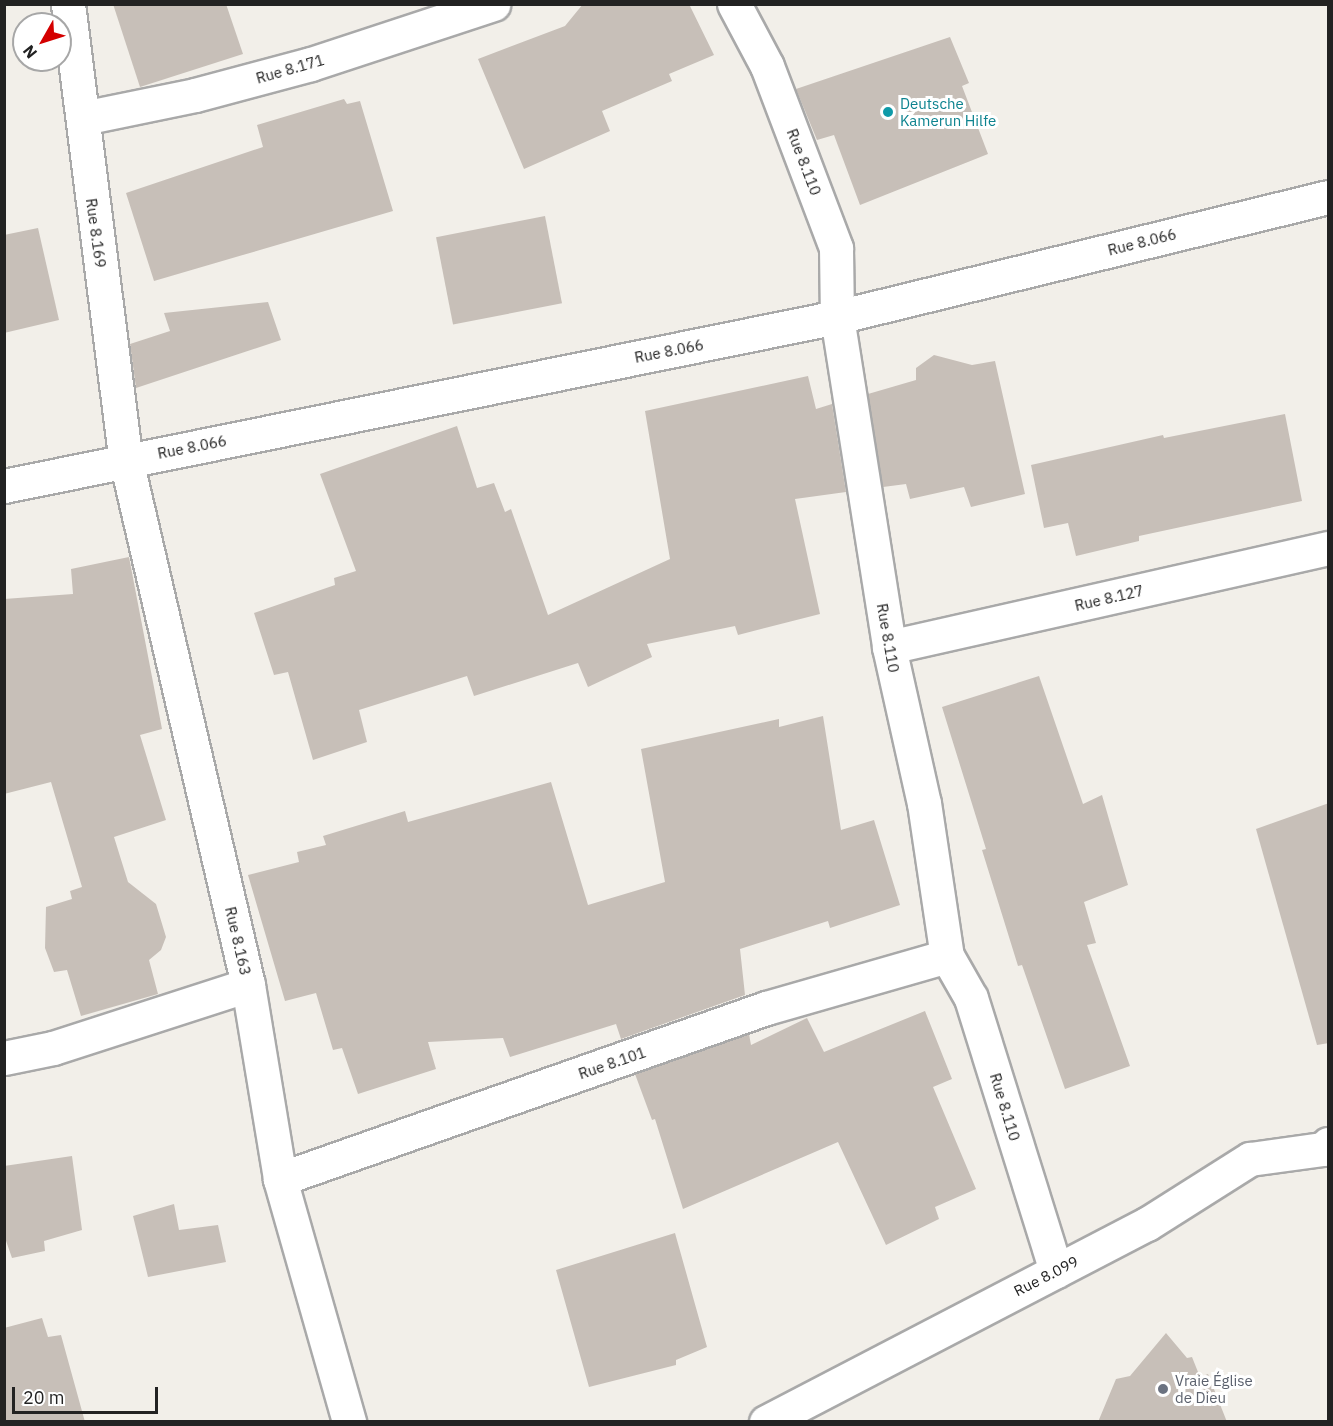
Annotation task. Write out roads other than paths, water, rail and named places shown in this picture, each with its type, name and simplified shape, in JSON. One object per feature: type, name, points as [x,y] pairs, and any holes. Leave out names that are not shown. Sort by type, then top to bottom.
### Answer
[{"type":"street","name":"Rue 8.169","points":[[68,4],[126,460]]},
{"type":"street","name":"Rue 8.171","points":[[83,118],[195,95],[311,64],[493,4]]},
{"type":"street","name":"Rue 8.110","points":[[734,4],[767,66],[836,248],[837,317],[889,647],[924,803],[947,956],[971,998],[1056,1271]]},
{"type":"street","name":"Rue 8.066","points":[[4,486],[837,317],[1329,197]]},
{"type":"street","name":"Rue 8.163","points":[[126,460],[248,984],[280,1179],[349,1422]]},
{"type":"street","name":"Rue 8.127","points":[[889,647],[1329,548]]},
{"type":"street","name":"Rue 8.101","points":[[280,1179],[766,1008],[947,956]]},
{"type":"street","points":[[4,1058],[53,1048],[248,984]]},
{"type":"street","name":"Rue 8.099","points":[[766,1422],[1147,1224],[1250,1159],[1327,1153]]},
{"type":"place","name":"Deutsche Kamerun Hilfe","points":[[888,112]]},
{"type":"place","name":"Vraie Église de Dieu","points":[[1163,1389]]}]
